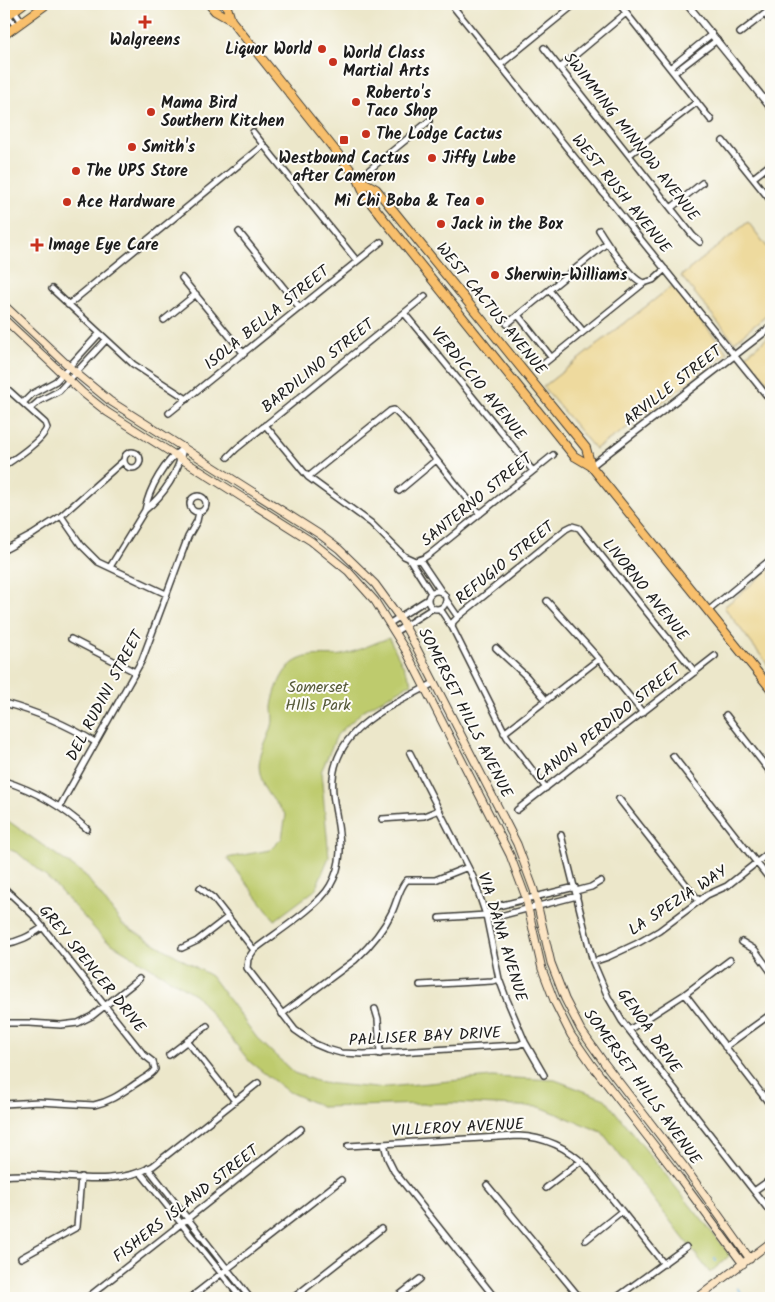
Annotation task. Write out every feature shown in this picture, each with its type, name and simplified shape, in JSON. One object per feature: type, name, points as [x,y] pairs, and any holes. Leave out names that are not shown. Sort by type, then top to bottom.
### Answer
[{"type":"main road","points":[[5,15],[13,7],[23,4]]},
{"type":"main road","points":[[4,36],[47,4]]},
{"type":"main road","name":"WEST CACTUS AVENUE","points":[[209,4],[215,11],[231,20]]},
{"type":"main road","name":"WEST CACTUS AVENUE","points":[[226,4],[231,20],[358,179],[366,197],[574,456],[592,466]]},
{"type":"main road","name":"WEST CACTUS AVENUE","points":[[358,179],[376,189],[410,230],[586,448],[592,466],[771,689]]},
{"type":"main road","name":"SOMERSET HILLS AVENUE","points":[[4,305],[97,391],[127,413],[331,543],[375,584],[405,626],[517,844],[536,896],[551,963],[562,992],[581,1030],[686,1169],[750,1259]]},
{"type":"main road","name":"SOMERSET HILLS AVENUE","points":[[4,319],[106,412],[322,550],[361,585],[395,632],[509,852],[526,899],[542,969],[555,1003],[571,1035],[743,1264]]},
{"type":"main road","points":[[697,1298],[771,1242]]},
{"type":"street","name":"WEST RUSH AVENUE","points":[[451,4],[771,401]]},
{"type":"street","points":[[500,65],[575,4]]},
{"type":"street","points":[[619,4],[711,120]]},
{"type":"street","points":[[687,4],[771,108]]},
{"type":"street","points":[[13,7],[19,24]]},
{"type":"street","points":[[740,34],[771,9]]},
{"type":"street","points":[[560,68],[626,13]]},
{"type":"street","points":[[765,14],[771,22]]},
{"type":"street","points":[[5,15],[19,24]]},
{"type":"street","points":[[670,68],[712,34]]},
{"type":"street","points":[[674,73],[717,40]]},
{"type":"street","name":"SWIMMING MINNOW AVENUE","points":[[544,48],[700,242]]},
{"type":"street","points":[[629,155],[697,102]]},
{"type":"street","points":[[358,179],[428,121]]},
{"type":"street","points":[[253,132],[358,261]]},
{"type":"street","points":[[723,141],[771,201]]},
{"type":"street","points":[[68,304],[263,145]]},
{"type":"street","points":[[753,178],[771,164]]},
{"type":"street","points":[[671,208],[702,183]]},
{"type":"street","points":[[598,230],[637,281],[644,283]]},
{"type":"street","points":[[238,232],[300,308]]},
{"type":"street","name":"ISOLA BELLA STREET","points":[[169,413],[381,242]]},
{"type":"street","points":[[508,324],[607,243]]},
{"type":"street","points":[[541,366],[644,283],[653,280],[665,269]]},
{"type":"street","points":[[182,278],[244,354]]},
{"type":"street","points":[[52,290],[133,364],[187,399]]},
{"type":"street","points":[[550,290],[582,332]]},
{"type":"street","points":[[164,320],[196,294]]},
{"type":"street","name":"BARDILINO STREET","points":[[228,457],[425,296]]},
{"type":"street","name":"VERDICCIO AVENUE","points":[[404,313],[532,471]]},
{"type":"street","points":[[518,315],[551,357]]},
{"type":"street","name":"ARVILLE STREET","points":[[592,466],[771,327]]},
{"type":"street","points":[[23,403],[32,394],[53,383],[98,334]]},
{"type":"street","points":[[30,409],[39,401],[59,391],[106,340]]},
{"type":"street","points":[[4,386],[45,422],[48,428],[23,453],[4,466]]},
{"type":"street","points":[[308,478],[390,411],[394,410],[480,514]]},
{"type":"street","points":[[265,425],[308,478],[363,517],[415,560],[446,596],[454,622],[504,732],[546,788]]},
{"type":"street","points":[[145,510],[147,499],[159,472],[183,448]]},
{"type":"street","points":[[110,567],[145,510],[172,480],[181,459],[183,448]]},
{"type":"street","name":"SANTERNO STREET","points":[[415,560],[430,554],[553,455]]},
{"type":"street","points":[[399,491],[436,460]]},
{"type":"street","points":[[4,550],[32,535],[60,516],[123,461]]},
{"type":"street","name":"DEL RUDINI STREET","points":[[60,806],[135,672],[148,645],[199,512]]},
{"type":"street","points":[[60,516],[86,551],[98,562],[166,594]]},
{"type":"street","name":"REFUGIO STREET","points":[[454,622],[566,530],[575,526]]},
{"type":"street","name":"LIVORNO AVENUE","points":[[575,526],[582,532],[695,672]]},
{"type":"street","points":[[708,610],[771,559]]},
{"type":"street","points":[[415,560],[431,593]]},
{"type":"street","points":[[390,624],[428,599],[431,593],[435,591],[441,592]]},
{"type":"street","points":[[428,599],[429,604],[433,608],[440,609],[454,622]]},
{"type":"street","points":[[440,609],[447,601]]},
{"type":"street","points":[[547,601],[599,659],[642,713]]},
{"type":"street","points":[[395,632],[433,608]]},
{"type":"street","points":[[71,639],[135,672]]},
{"type":"street","points":[[496,648],[527,677],[546,700]]},
{"type":"street","name":"CANON PERDIDO STREET","points":[[517,810],[715,656]]},
{"type":"street","points":[[504,732],[599,659]]},
{"type":"street","points":[[200,888],[213,898],[254,950],[317,901],[329,888],[336,874],[341,845],[332,779],[336,763],[344,745],[356,730],[370,718],[434,683]]},
{"type":"street","points":[[4,703],[37,712],[95,742]]},
{"type":"street","points":[[726,714],[771,773]]},
{"type":"street","name":"VIA DANA AVENUE","points":[[410,753],[480,894],[499,978],[525,1042],[544,1075]]},
{"type":"street","points":[[673,756],[771,881]]},
{"type":"street","points":[[4,781],[33,792],[60,806],[87,829]]},
{"type":"street","points":[[619,799],[699,901]]},
{"type":"street","points":[[382,819],[424,816],[439,810]]},
{"type":"street","name":"GENOA DRIVE","points":[[561,835],[593,962],[608,997],[630,1030],[771,1213]]},
{"type":"street","name":"LA SPEZIA WAY","points":[[593,962],[638,944],[659,931],[699,901],[727,886],[771,851]]},
{"type":"street","points":[[282,1014],[355,960],[365,950],[386,923],[398,898],[402,884],[407,880],[435,880],[468,867]]},
{"type":"street","points":[[440,918],[486,915],[496,917],[538,906],[591,887],[601,881]]},
{"type":"street","name":"GREY SPENCER DRIVE","points":[[4,888],[26,907],[43,927],[144,1055],[153,1062],[155,1069],[151,1075],[141,1079],[124,1093],[94,1105],[39,1102],[4,1104]]},
{"type":"street","points":[[486,915],[494,907],[536,896],[576,891]]},
{"type":"street","points":[[182,948],[197,941],[228,917]]},
{"type":"street","points":[[4,944],[28,937],[43,927]]},
{"type":"street","points":[[742,942],[755,950],[771,972]]},
{"type":"street","name":"PALLISER BAY DRIVE","points":[[254,950],[249,956],[247,963],[249,972],[295,1030],[315,1044],[327,1049],[352,1054],[380,1054],[518,1045],[525,1042]]},
{"type":"street","points":[[630,1030],[685,994],[730,960]]},
{"type":"street","points":[[4,1023],[71,1024],[88,1018],[139,978]]},
{"type":"street","points":[[420,985],[492,982],[499,978]]},
{"type":"street","points":[[685,994],[771,1106]]},
{"type":"street","points":[[375,1009],[378,1019],[380,1054]]},
{"type":"street","points":[[725,1047],[771,1014]]},
{"type":"street","points":[[169,1055],[207,1026]]},
{"type":"street","points":[[187,1041],[235,1101]]},
{"type":"street","points":[[4,1176],[119,1178],[140,1172],[148,1168],[258,1083]]},
{"type":"street","points":[[766,1100],[771,1096]]},
{"type":"street","name":"FISHERS ISLAND STREET","points":[[87,1298],[301,1129]]},
{"type":"street","name":"VILLEROY AVENUE","points":[[348,1146],[529,1137],[555,1144],[581,1161],[664,1264]]},
{"type":"street","points":[[384,1144],[394,1171],[495,1298]]},
{"type":"street","points":[[546,1188],[581,1161]]},
{"type":"street","points":[[148,1168],[250,1298]]},
{"type":"street","points":[[140,1172],[242,1298]]},
{"type":"street","points":[[21,1258],[77,1227],[81,1177]]},
{"type":"street","points":[[754,1191],[771,1179]]},
{"type":"street","points":[[190,1298],[341,1180]]},
{"type":"street","points":[[487,1184],[580,1298]]},
{"type":"street","points":[[586,1240],[622,1211]]},
{"type":"street","points":[[293,1298],[381,1229]]},
{"type":"street","points":[[616,1298],[686,1247]]},
{"type":"street","points":[[396,1298],[420,1279]]},
{"type":"green space","name":"Somerset HIlls Park","points":[[389,638],[412,683],[364,710],[337,735],[321,772],[329,857],[315,890],[275,920],[227,858],[270,850],[282,838],[286,815],[267,790],[259,767],[261,755],[273,724],[272,707],[274,695],[285,672],[293,663],[300,659],[346,654]]},
{"type":"green space","points":[[4,818],[85,875],[123,925],[211,976],[257,1038],[294,1073],[322,1083],[376,1088],[492,1077],[555,1080],[605,1099],[730,1255],[710,1273],[602,1132],[540,1107],[453,1103],[323,1107],[287,1091],[250,1062],[196,995],[104,939],[52,882],[18,853],[4,847]]},
{"type":"sand","points":[[748,222],[771,252],[771,312],[734,342],[681,276]]},
{"type":"sand","points":[[672,286],[728,353],[636,422],[595,449],[543,387]]},
{"type":"sand","points":[[771,335],[771,386],[746,355]]},
{"type":"sand","points":[[771,568],[771,669],[724,607]]},
{"type":"waterway","points":[[737,1288],[745,1298]]},
{"type":"place","name":"Walgreens","points":[[145,22]]},
{"type":"place","name":"Liquor World","points":[[322,49]]},
{"type":"place","name":"World Class Martial Arts","points":[[333,62]]},
{"type":"place","name":"Roberto's Taco Shop","points":[[356,102]]},
{"type":"place","name":"Mama Bird Southern Kitchen","points":[[151,112]]},
{"type":"place","name":"The Lodge Cactus","points":[[366,134]]},
{"type":"place","name":"Westbound Cactus after Cameron","points":[[344,140]]},
{"type":"place","name":"Smith's","points":[[132,147]]},
{"type":"place","name":"Jiffy Lube","points":[[432,158]]},
{"type":"place","name":"The UPS Store","points":[[76,171]]},
{"type":"place","name":"Mi Chi Boba & Tea","points":[[480,201]]},
{"type":"place","name":"Ace Hardware","points":[[67,202]]},
{"type":"place","name":"Jack in the Box","points":[[441,224]]},
{"type":"place","name":"Image Eye Care","points":[[37,245]]},
{"type":"place","name":"Sherwin-Williams","points":[[495,275]]}]
